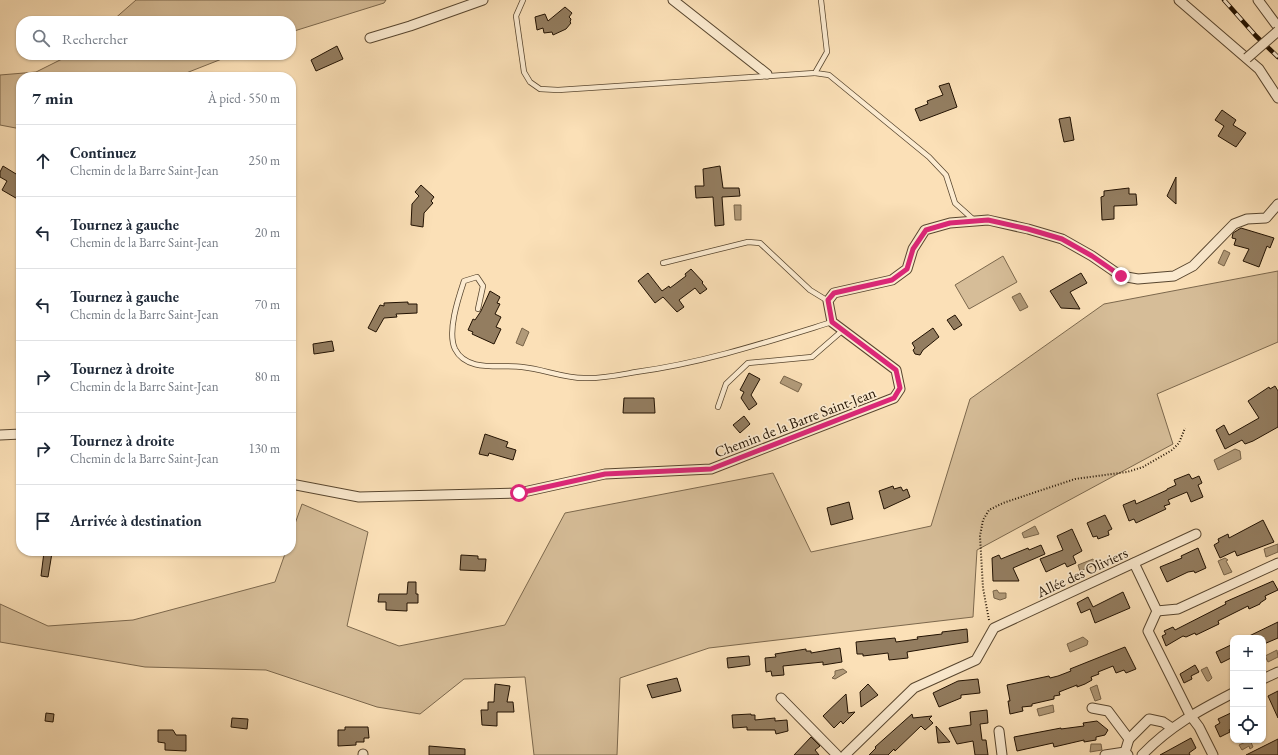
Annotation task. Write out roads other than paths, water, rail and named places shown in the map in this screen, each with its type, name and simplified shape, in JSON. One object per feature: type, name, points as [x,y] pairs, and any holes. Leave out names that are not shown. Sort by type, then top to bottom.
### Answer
[{"type":"street","points":[[370,38],[417,24],[484,0]]},
{"type":"street","points":[[673,0],[767,74]]},
{"type":"street","points":[[1178,0],[1259,69],[1278,98]]},
{"type":"street","points":[[1258,0],[1278,27]]},
{"type":"street","points":[[1247,58],[1278,31]]},
{"type":"street","points":[[832,322],[828,300],[834,293],[892,280],[907,269],[913,249],[926,230],[950,223],[988,220],[1028,229],[1062,239],[1092,256],[1121,276],[1138,279],[1174,276],[1193,266],[1234,224],[1246,220],[1266,218],[1278,204]]},
{"type":"street","name":"Chemin de la Barre Saint-Jean","points":[[296,485],[359,497],[519,493],[605,474],[711,469],[894,398],[900,388],[896,370],[832,322]]},
{"type":"street","points":[[0,435],[16,434]]},
{"type":"street","name":"Allée des Oliviers","points":[[845,755],[914,688],[976,660],[994,628],[1196,534]]},
{"type":"street","points":[[1134,563],[1156,611],[1148,631],[1190,715],[1199,727],[1213,755]]},
{"type":"street","points":[[1156,611],[1178,609],[1278,563]]},
{"type":"street","points":[[1266,678],[1278,672]]},
{"type":"street","points":[[1142,755],[1172,728],[1190,715],[1230,695]]},
{"type":"street","points":[[781,698],[837,755]]},
{"type":"street","points":[[1092,708],[1108,711],[1129,739]]},
{"type":"street","points":[[1105,755],[1126,754],[1129,739],[1149,719],[1163,722],[1172,728]]},
{"type":"street","points":[[999,731],[1002,755]]},
{"type":"lane","points":[[523,0],[516,16],[524,72],[530,82],[540,89],[558,90],[767,74],[815,72],[829,75],[929,157],[946,175],[955,203],[975,221]]},
{"type":"lane","points":[[815,72],[827,52],[821,0]]},
{"type":"lane","points":[[663,263],[748,242],[760,243],[810,290],[828,300]]},
{"type":"lane","points":[[478,309],[483,286],[477,277],[464,281],[458,300],[452,337],[455,349],[464,360],[484,366],[522,367],[585,379],[672,367],[714,358],[832,322]]},
{"type":"lane","points":[[718,407],[726,384],[748,363],[812,357],[843,330]]},
{"type":"railway","points":[[1224,0],[1256,36],[1278,57]]}]
